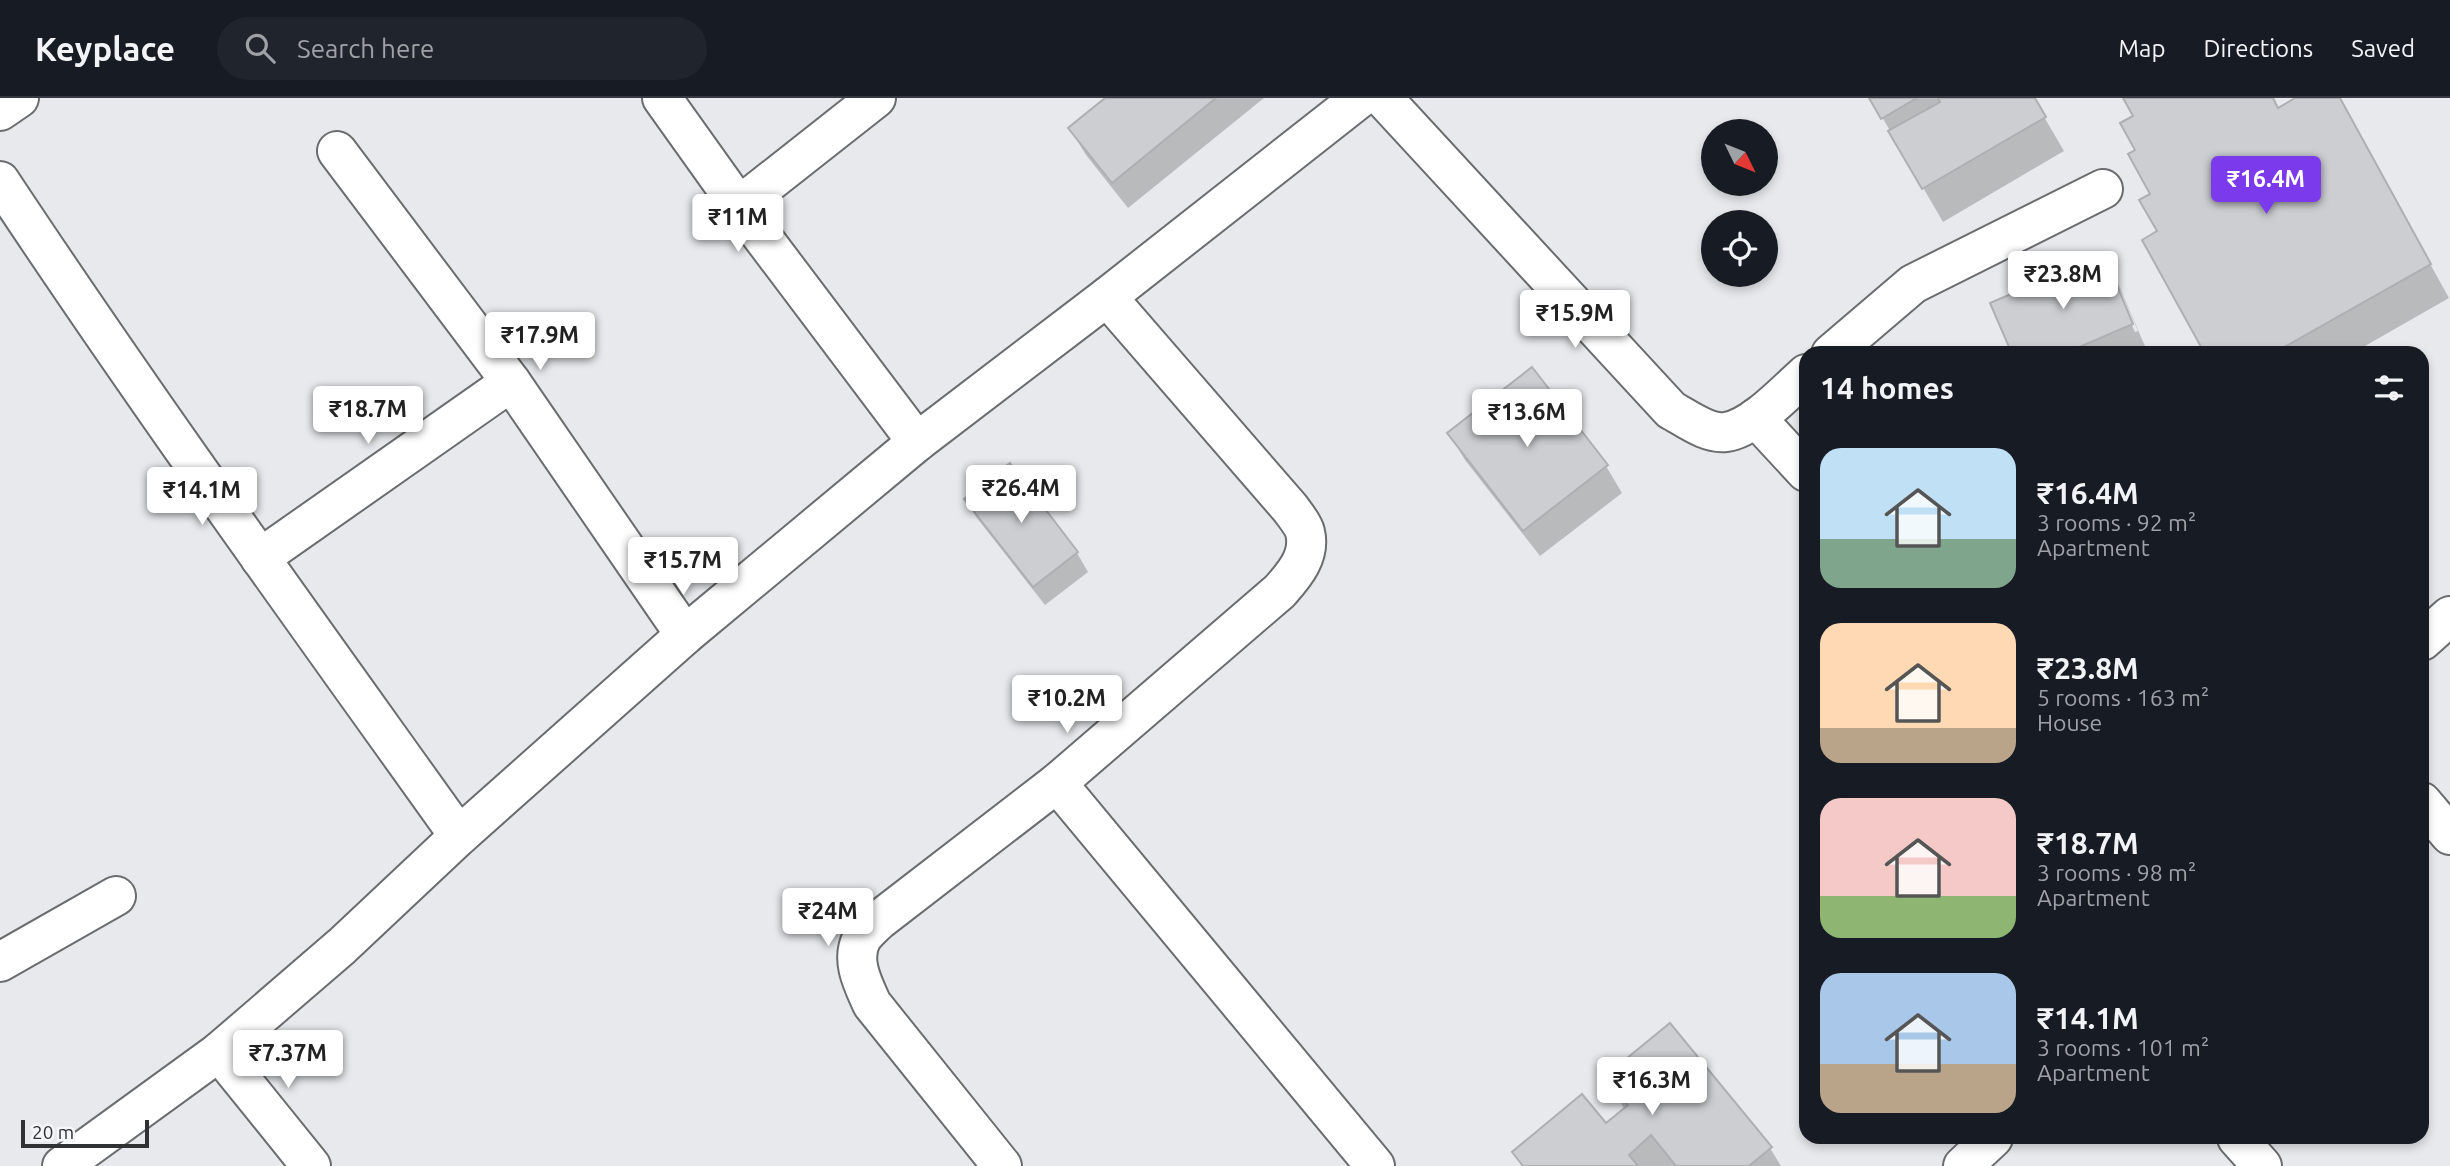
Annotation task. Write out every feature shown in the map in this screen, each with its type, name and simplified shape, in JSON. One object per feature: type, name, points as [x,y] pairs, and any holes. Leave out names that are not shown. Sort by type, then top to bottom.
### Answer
[{"type":"street","points":[[0,111],[19,98]]},
{"type":"street","points":[[662,98],[738,206],[917,442]]},
{"type":"street","points":[[738,206],[876,98]]},
{"type":"street","points":[[62,1166],[219,1052],[342,946],[459,836],[685,635],[917,442],[1360,98]]},
{"type":"street","points":[[1383,98],[1671,410],[1707,429],[1726,432],[1756,418],[1799,380]]},
{"type":"street","points":[[337,151],[511,382],[685,635]]},
{"type":"street","points":[[0,181],[57,268],[260,558],[459,836]]},
{"type":"street","points":[[1840,346],[1913,284],[2103,189]]},
{"type":"street","points":[[1002,1166],[872,1004],[860,978],[856,956],[862,938],[878,921],[1057,783],[1280,592],[1300,568],[1305,550],[1305,530],[1290,508],[1107,297]]},
{"type":"street","points":[[260,558],[511,382]]},
{"type":"street","points":[[1756,418],[1799,464]]},
{"type":"street","points":[[2429,635],[2450,616]]},
{"type":"street","points":[[1057,783],[1375,1166]]},
{"type":"street","points":[[2429,810],[2450,835]]},
{"type":"street","points":[[0,962],[116,896]]},
{"type":"street","points":[[219,1052],[311,1166]]},
{"type":"street","points":[[1963,1166],[1987,1144]]},
{"type":"street","points":[[2242,1144],[2262,1166]]},
{"type":"building","points":[[1105,98],[1216,98],[1112,183],[1068,128]]},
{"type":"building","points":[[1869,98],[1917,98],[1881,119]]},
{"type":"building","points":[[1938,98],[2035,98],[2046,117],[1922,189],[1888,131],[1940,102]]},
{"type":"building","points":[[2123,98],[2273,98],[2278,108],[2295,98],[2340,98],[2431,264],[2286,346],[2201,346],[2142,240],[2157,231],[2139,200],[2150,194],[2128,154],[2135,150],[2120,123],[2133,116]]},
{"type":"building","points":[[2104,254],[2133,324],[2082,346],[2009,346],[1990,303]]},
{"type":"building","points":[[1532,367],[1608,465],[1523,531],[1447,433]]},
{"type":"building","points":[[1010,463],[1078,552],[1033,587],[964,499]]},
{"type":"building","points":[[1670,1023],[1772,1147],[1749,1166],[1676,1166],[1651,1135],[1629,1155],[1638,1166],[1523,1166],[1512,1152],[1582,1094],[1606,1123],[1628,1105],[1604,1077]]}]
